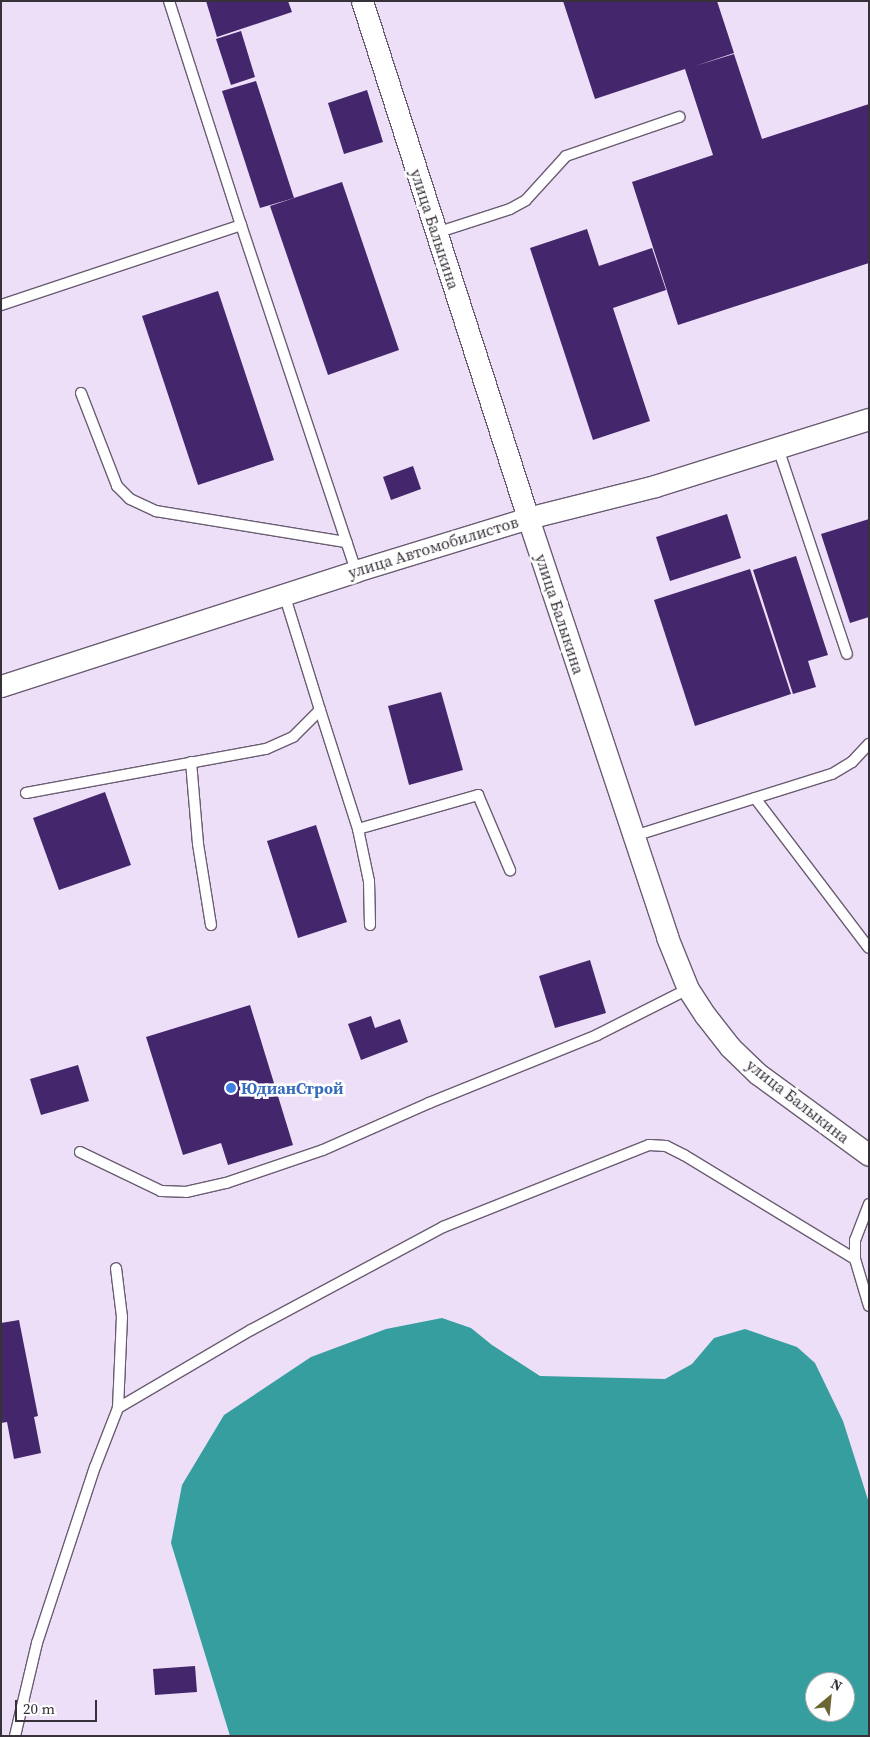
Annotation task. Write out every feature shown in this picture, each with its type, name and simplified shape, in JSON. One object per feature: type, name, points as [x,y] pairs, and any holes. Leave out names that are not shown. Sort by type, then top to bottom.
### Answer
[{"type":"street","name":"улица Балыкина","points":[[362,1],[528,518],[667,937],[688,989],[704,1015],[730,1047],[758,1074],[869,1155]]},
{"type":"street","name":"улица Автомобилистов","points":[[1,686],[356,571],[528,518],[655,486],[869,419]]},
{"type":"lane","points":[[170,1],[241,225],[356,571]]},
{"type":"lane","points":[[436,234],[510,209],[526,200],[566,156],[678,117]]},
{"type":"lane","points":[[1,305],[241,225]]},
{"type":"lane","points":[[81,393],[117,486],[130,499],[156,511],[346,542]]},
{"type":"lane","points":[[778,448],[847,654]]},
{"type":"lane","points":[[284,594],[358,829],[369,881],[370,925]]},
{"type":"lane","points":[[26,793],[266,749],[293,737],[320,710]]},
{"type":"lane","points":[[634,836],[832,774],[852,762],[869,744]]},
{"type":"lane","points":[[191,762],[198,844],[210,925]]},
{"type":"lane","points":[[358,829],[478,795],[510,870]]},
{"type":"lane","points":[[754,798],[869,948]]},
{"type":"lane","points":[[80,1152],[161,1191],[186,1192],[226,1183],[323,1150],[429,1103],[597,1036],[688,989]]},
{"type":"lane","points":[[118,1408],[251,1330],[443,1227],[649,1145],[666,1146],[684,1155],[855,1258]]},
{"type":"lane","points":[[869,1204],[855,1240],[855,1258],[869,1306]]},
{"type":"lane","points":[[14,1736],[37,1643],[95,1467],[118,1408],[122,1317],[116,1268]]},
{"type":"shaded area","points":[[442,1318],[471,1328],[492,1345],[540,1376],[665,1379],[692,1364],[714,1338],[745,1329],[797,1347],[815,1363],[843,1421],[869,1503],[869,1736],[230,1736],[171,1543],[182,1485],[224,1415],[311,1357],[386,1329]]},
{"type":"building","points":[[206,1],[288,1],[292,12],[217,37]]},
{"type":"building","points":[[563,1],[717,1],[734,53],[695,66],[734,54],[762,139],[869,104],[869,263],[678,325],[632,182],[713,155],[685,69],[595,99]]},
{"type":"building","points":[[241,31],[255,77],[231,85],[216,39]]},
{"type":"building","points":[[256,81],[294,198],[260,208],[222,91]]},
{"type":"building","points":[[367,90],[383,142],[344,154],[328,103]]},
{"type":"building","points":[[342,182],[399,350],[328,375],[270,206]]},
{"type":"building","points":[[587,229],[599,266],[652,248],[666,290],[613,308],[650,421],[593,440],[530,248]]},
{"type":"building","points":[[218,291],[274,460],[198,485],[142,316]]},
{"type":"building","points":[[413,466],[421,489],[391,500],[383,477]]},
{"type":"building","points":[[727,514],[741,558],[670,581],[656,537]]},
{"type":"building","points":[[869,519],[869,617],[850,623],[821,534]]},
{"type":"building","points":[[796,556],[828,655],[808,661],[816,687],[793,694],[753,570]]},
{"type":"building","points":[[750,569],[791,694],[695,726],[654,600]]},
{"type":"building","points":[[441,692],[463,770],[409,785],[388,706]]},
{"type":"building","points":[[105,792],[131,865],[59,890],[33,818]]},
{"type":"building","points":[[316,825],[347,922],[298,938],[267,841]]},
{"type":"building","points":[[590,960],[606,1013],[555,1028],[539,976]]},
{"type":"building","points":[[250,1005],[293,1145],[228,1165],[221,1143],[183,1155],[146,1037]]},
{"type":"building","points":[[371,1016],[375,1028],[400,1019],[408,1042],[361,1060],[348,1024]]},
{"type":"building","points":[[78,1065],[89,1101],[41,1115],[30,1079]]},
{"type":"building","points":[[19,1320],[38,1416],[34,1417],[41,1453],[14,1459],[7,1422],[1,1423],[1,1323]]},
{"type":"building","points":[[195,1666],[197,1692],[155,1695],[153,1669]]},
{"type":"place","name":"ЮдианСтрой","points":[[231,1088]]}]
